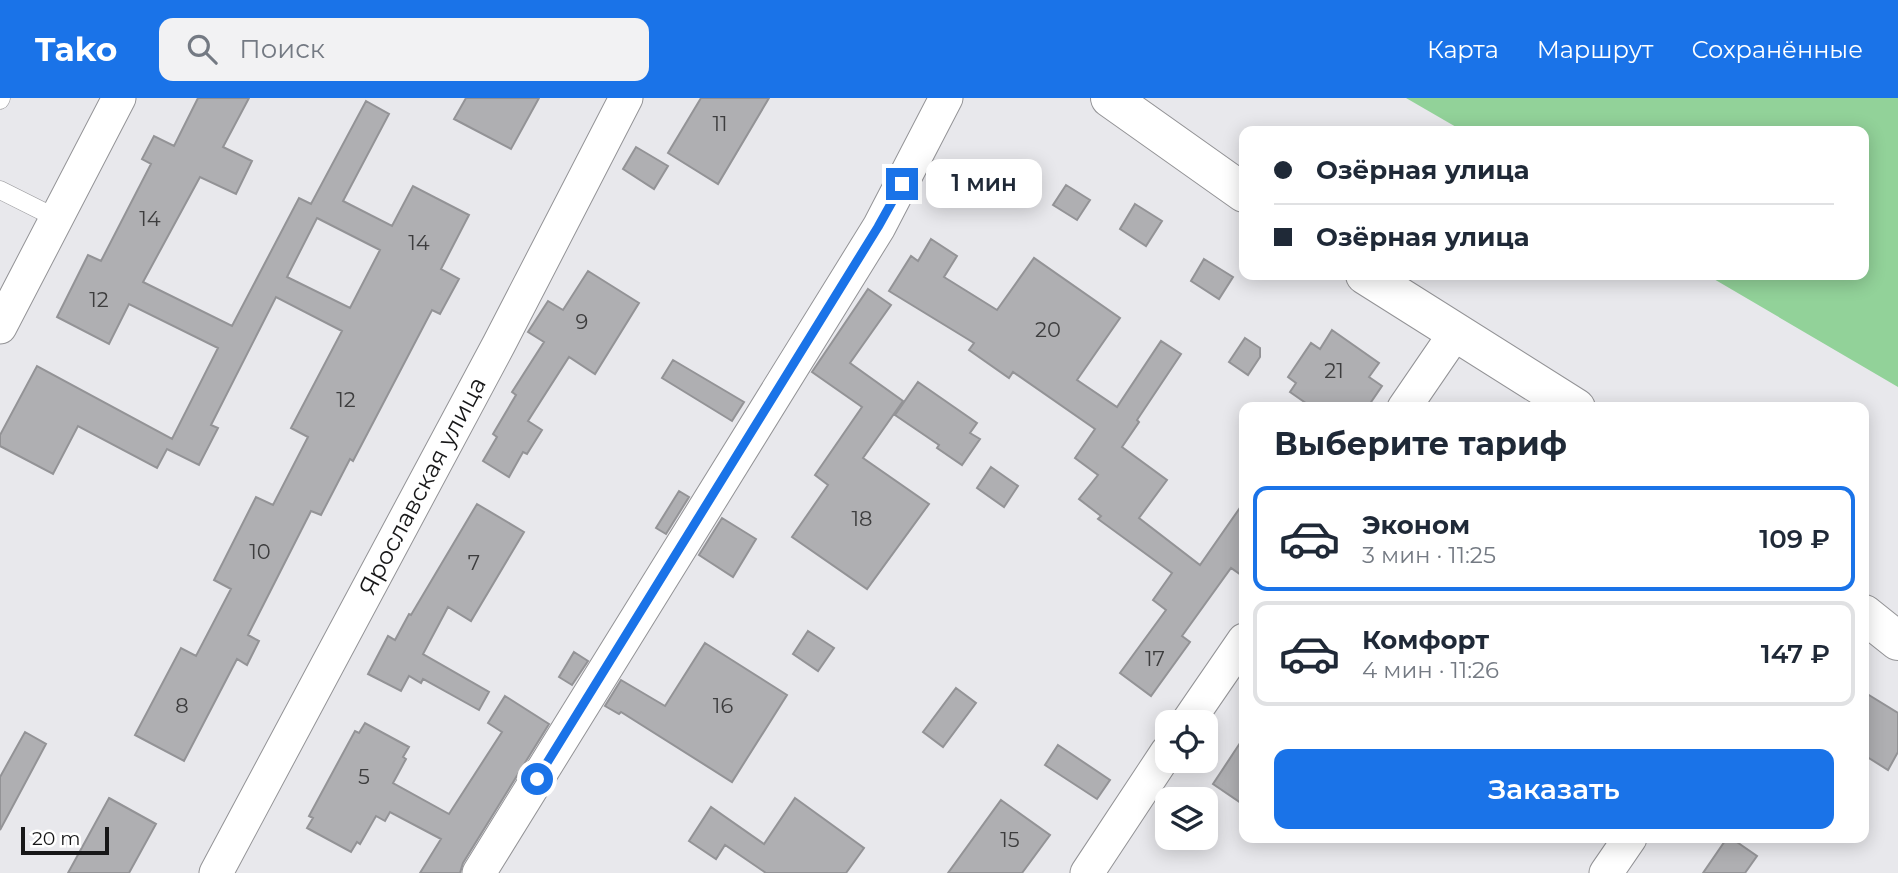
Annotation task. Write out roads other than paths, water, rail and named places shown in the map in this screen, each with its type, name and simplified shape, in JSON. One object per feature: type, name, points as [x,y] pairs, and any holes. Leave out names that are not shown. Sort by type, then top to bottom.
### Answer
[{"type":"street","points":[[0,327],[119,98]]},
{"type":"street","name":"Ярославская улица","points":[[216,873],[499,344],[625,98]]},
{"type":"street","points":[[480,873],[878,227],[946,98]]},
{"type":"street","points":[[1110,98],[1239,189]]},
{"type":"street","points":[[1373,280],[1567,402]]},
{"type":"street","points":[[1408,402],[1456,332]]},
{"type":"street","points":[[1869,618],[1898,641]]},
{"type":"street","points":[[1196,710],[1239,647]]},
{"type":"street","points":[[1087,873],[1155,770]]},
{"type":"street","points":[[1606,873],[1627,843]]},
{"type":"lane","points":[[0,190],[56,218]]}]
